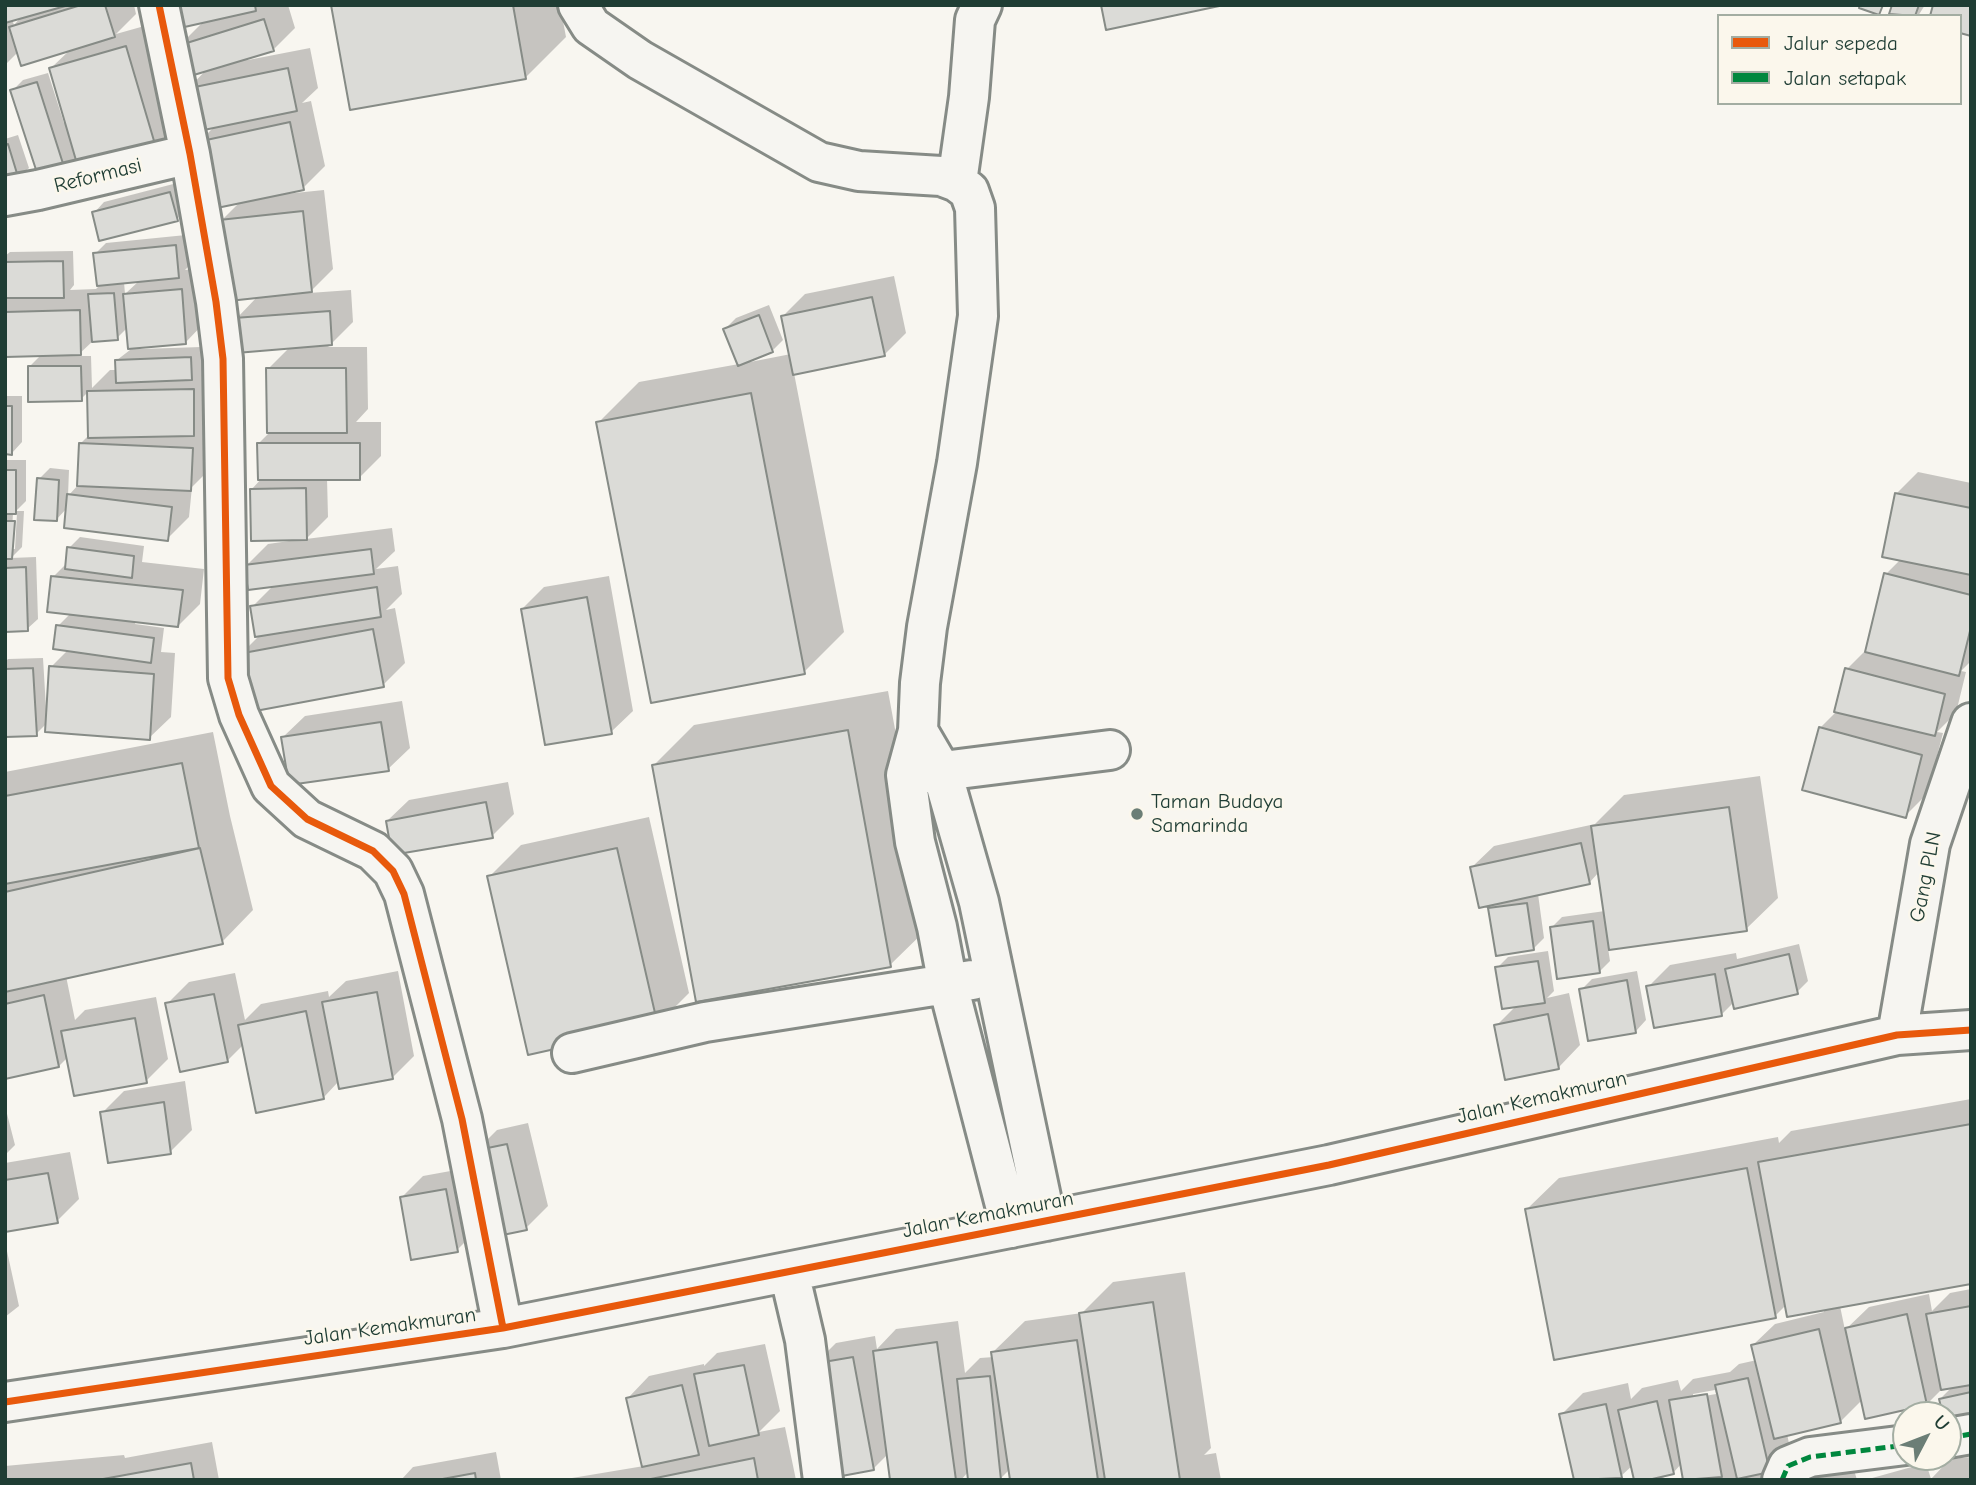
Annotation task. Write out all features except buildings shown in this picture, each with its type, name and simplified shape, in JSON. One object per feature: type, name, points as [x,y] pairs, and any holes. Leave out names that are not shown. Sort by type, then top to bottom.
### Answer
[{"type":"street","points":[[159,5],[190,154],[216,302],[223,359],[228,678],[239,715],[271,786],[307,819],[373,851],[393,871],[404,894],[462,1119],[503,1328]]},
{"type":"street","points":[[578,5],[591,26],[639,60],[819,162],[859,171],[941,176],[957,182],[969,191],[975,208],[978,316],[957,463],[927,627],[920,683],[918,731],[924,774],[978,902],[994,976],[1028,1224]]},
{"type":"street","points":[[957,182],[969,97],[975,20],[982,5]]},
{"type":"street","name":"Reformasi","points":[[5,196],[190,154]]},
{"type":"street","name":"Gang PLN","points":[[1897,1035],[1930,844],[1971,723]]},
{"type":"street","points":[[924,774],[1110,750]]},
{"type":"street","points":[[924,774],[915,842],[937,927],[948,985],[1028,1224]]},
{"type":"street","points":[[572,1053],[705,1022],[994,976]]},
{"type":"street","name":"Jalan Kemakmuran","points":[[5,1402],[503,1328],[1329,1165],[1897,1035],[1971,1030]]},
{"type":"street","points":[[789,1272],[805,1340],[822,1480]]},
{"type":"street","points":[[1782,1480],[1788,1466],[1810,1457],[1892,1447]]},
{"type":"marked path","points":[[1962,1436],[1971,1434]]},
{"type":"marked path","points":[[1782,1480],[1788,1466],[1810,1457],[1892,1447]]},
{"type":"cycle path","points":[[159,5],[190,154],[216,302],[223,359],[228,678],[239,715],[271,786],[307,819],[373,851],[393,871],[404,894],[462,1119],[503,1328]]},
{"type":"cycle path","points":[[5,1402],[503,1328],[1329,1165],[1897,1035],[1971,1030]]},
{"type":"place","name":"Taman Budaya Samarinda","points":[[1137,814]]}]
